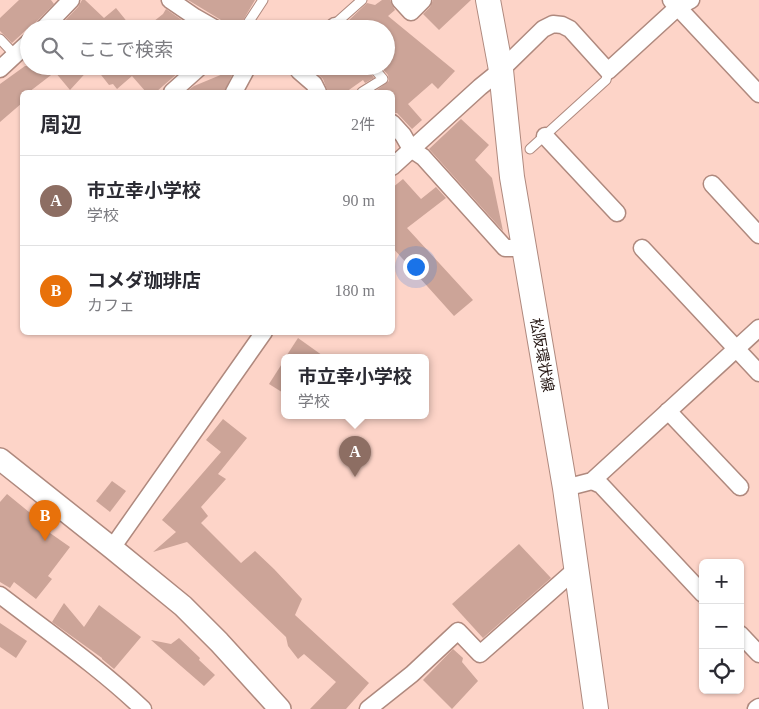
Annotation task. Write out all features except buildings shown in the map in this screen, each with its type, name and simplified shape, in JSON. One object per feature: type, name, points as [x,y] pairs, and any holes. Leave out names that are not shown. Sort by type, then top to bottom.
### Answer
[{"type":"main road","name":"松阪環状線","points":[[488,0],[500,70],[512,177],[565,488],[596,709]]},
{"type":"street","points":[[52,20],[72,0]]},
{"type":"street","points":[[170,0],[200,20]]},
{"type":"street","points":[[400,0],[411,12],[423,0]]},
{"type":"street","points":[[395,164],[543,29],[553,24],[562,25],[570,29],[608,71],[680,2],[759,94]]},
{"type":"street","points":[[0,69],[20,50]]},
{"type":"street","points":[[174,90],[191,75]]},
{"type":"street","points":[[235,90],[243,75]]},
{"type":"street","points":[[304,75],[314,84],[317,90]]},
{"type":"street","points":[[395,126],[403,135],[411,149],[423,156],[505,248],[523,248]]},
{"type":"street","points":[[546,136],[617,212]]},
{"type":"street","points":[[712,184],[759,235]]},
{"type":"street","points":[[642,248],[759,373]]},
{"type":"street","points":[[565,488],[592,481],[738,350],[759,328]]},
{"type":"street","points":[[112,548],[262,335]]},
{"type":"street","points":[[668,411],[740,487]]},
{"type":"street","points":[[0,459],[183,606],[219,642],[280,709]]},
{"type":"street","points":[[592,481],[601,485],[699,590]]},
{"type":"street","points":[[368,709],[412,674],[458,631],[480,654],[575,570]]},
{"type":"street","points":[[0,595],[127,694],[142,709]]},
{"type":"street","points":[[744,638],[759,654]]},
{"type":"lane","points":[[250,20],[263,0]]},
{"type":"lane","points":[[339,20],[362,0]]},
{"type":"lane","points":[[0,39],[15,55]]},
{"type":"lane","points":[[530,148],[546,136],[606,80],[608,71]]},
{"type":"lane","points":[[365,90],[383,79],[380,75]]},
{"type":"place","name":"市立幸小学校","points":[[355,477]]},
{"type":"place","name":"コメダ珈琲店","points":[[45,541]]}]
